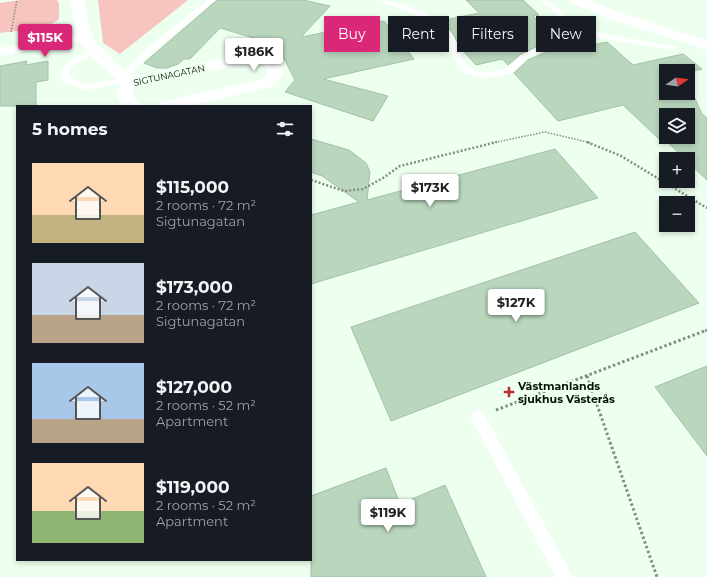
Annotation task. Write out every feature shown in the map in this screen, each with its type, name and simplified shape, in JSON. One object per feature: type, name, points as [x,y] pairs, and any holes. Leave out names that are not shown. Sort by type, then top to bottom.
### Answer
[{"type":"street","name":"SIGTUNAGATAN","points":[[76,0],[83,34],[125,80],[124,95],[132,105]]},
{"type":"street","points":[[576,0],[613,15],[707,46]]},
{"type":"street","points":[[0,52],[83,34]]},
{"type":"street","name":"SIGTUNAGATAN","points":[[125,80],[254,57],[264,59],[275,66],[275,75],[267,83],[171,105]]},
{"type":"lane","points":[[83,34],[71,63],[64,72],[66,80],[86,87],[125,80],[143,56],[212,0]]},
{"type":"lane","points":[[378,0],[418,13],[437,23],[448,34],[461,63],[468,71],[480,75],[495,74],[510,70],[524,57],[536,51]]},
{"type":"lane","points":[[544,0],[563,16]]},
{"type":"lane","points":[[596,35],[673,48]]},
{"type":"lane","points":[[478,417],[565,577]]},
{"type":"path","points":[[12,35],[17,0]]},
{"type":"path","points":[[312,180],[344,191],[363,189],[383,178],[400,166],[484,145],[545,132],[591,143],[620,156],[707,208]]},
{"type":"path","points":[[478,417],[707,330]]},
{"type":"path","points":[[587,376],[657,577]]},
{"type":"shaded area","points":[[20,0],[57,0],[59,4],[59,19],[41,27],[0,33],[0,3]]},
{"type":"shaded area","points":[[98,0],[188,0],[120,54],[103,43]]},
{"type":"building","points":[[217,0],[303,0],[330,6],[301,37],[324,33],[324,52],[380,52],[380,22],[384,21],[388,26],[388,52],[409,52],[414,59],[323,79],[388,96],[373,121],[285,92],[295,80],[277,45],[220,28],[190,59],[184,59],[178,64],[167,68],[157,68],[144,63]]},
{"type":"building","points":[[466,0],[523,0],[539,15],[533,16],[536,19],[536,47],[528,51],[528,16],[464,16],[479,13]]},
{"type":"building","points":[[457,18],[457,41],[449,29],[449,19]]},
{"type":"building","points":[[607,42],[633,65],[683,54],[702,69],[695,70],[695,64],[659,64],[659,100],[695,100],[695,98],[702,114],[707,118],[707,180],[695,169],[695,152],[678,152],[669,144],[695,144],[695,108],[659,108],[659,139],[623,105],[558,121],[514,73],[528,60],[546,52],[596,52],[596,44]]},
{"type":"building","points":[[464,52],[525,52],[508,65],[502,59],[476,65]]},
{"type":"building","points":[[27,61],[26,65],[48,61],[48,80],[36,82],[36,105],[0,106],[0,66]]},
{"type":"building","points":[[312,139],[349,150],[366,163],[370,172],[367,200],[555,149],[598,198],[312,284],[312,215],[359,202],[322,176],[312,172]]},
{"type":"building","points":[[635,232],[699,303],[391,421],[351,327]]},
{"type":"building","points":[[707,366],[707,456],[655,387]]},
{"type":"building","points":[[386,468],[400,504],[445,485],[486,577],[311,577],[312,496]]},
{"type":"place","name":"Västmanlands sjukhus Västerås","points":[[509,392]]}]
